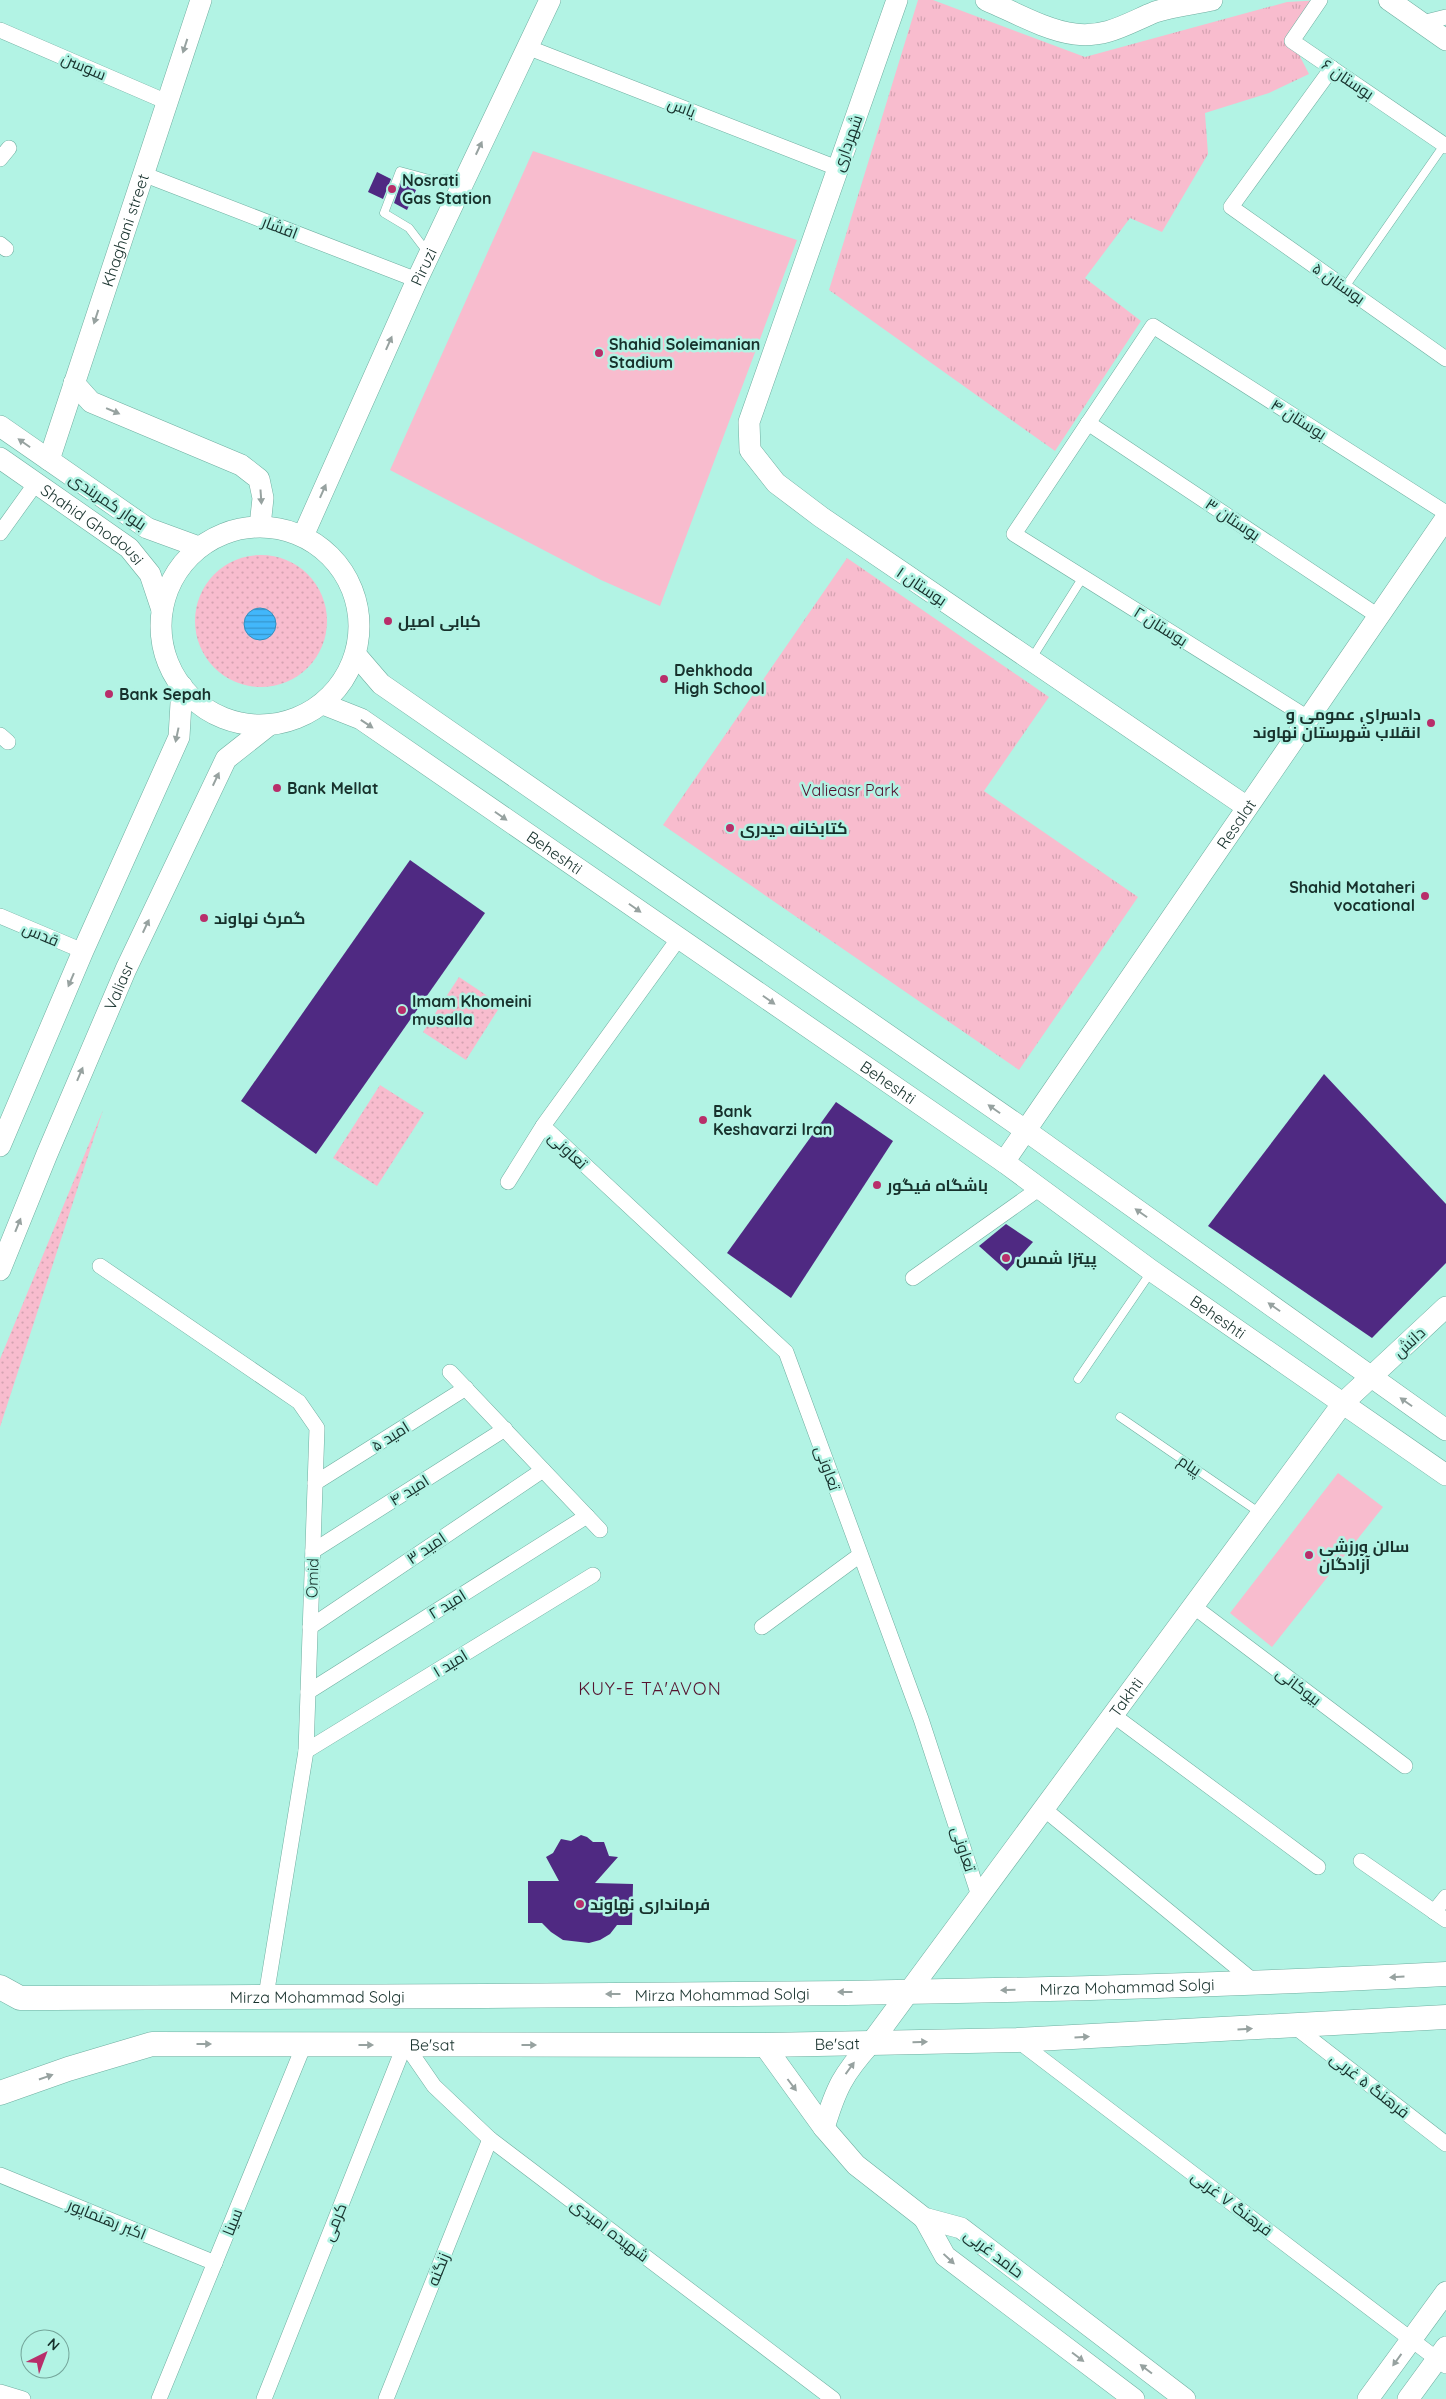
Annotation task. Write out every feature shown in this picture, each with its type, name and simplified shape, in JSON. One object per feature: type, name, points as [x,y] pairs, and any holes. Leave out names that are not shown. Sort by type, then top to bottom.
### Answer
[{"type":"main road","name":"Khaghani street","points":[[48,460],[201,0]]},
{"type":"main road","name":"Piruzi","points":[[302,536],[429,254],[550,0]]},
{"type":"main road","name":"شهرداری","points":[[796,286],[897,0]]},
{"type":"main road","points":[[986,0],[1045,25],[1075,34],[1100,34],[1123,28],[1164,6],[1212,0]]},
{"type":"main road","points":[[1389,0],[1446,40]]},
{"type":"main road","name":"بوستان ۱","points":[[796,286],[749,422],[750,450],[776,483],[821,517],[1247,807]]},
{"type":"main road","points":[[74,384],[91,402],[241,465],[259,479],[263,498],[260,526]]},
{"type":"main road","name":"Shahid Ghodousi","points":[[0,426],[48,460]]},
{"type":"main road","name":"Shahid Ghodousi","points":[[0,458],[129,548],[150,574],[162,610]]},
{"type":"main road","name":"بلوار کمربندی","points":[[48,460],[147,528],[199,547]]},
{"type":"main road","name":"Resalat","points":[[1004,1162],[1446,518]]},
{"type":"main road","points":[[260,526],[282,528],[302,536],[326,551],[345,573],[349,581],[356,598],[360,627],[356,655],[343,682],[323,704],[298,718],[269,725],[246,723],[220,716],[200,705],[182,686],[168,663],[162,637],[162,610],[169,586],[181,565],[199,547],[217,536],[238,528],[260,526]]},
{"type":"main road","points":[[356,655],[382,684],[1025,1130],[1446,1430]]},
{"type":"main road","points":[[0,1146],[83,951],[178,737],[182,686]]},
{"type":"main road","name":"Beheshti","points":[[323,704],[361,720],[679,938],[1004,1162],[1152,1271],[1446,1475]]},
{"type":"main road","name":"Valiasr","points":[[0,1270],[126,968],[226,759],[269,725]]},
{"type":"main road","name":"دانش","points":[[1343,1403],[1446,1307]]},
{"type":"main road","name":"Takhti","points":[[824,2128],[834,2094],[849,2068],[871,2043],[909,1992],[1343,1403]]},
{"type":"main road","name":"Mirza Mohammad Solgi","points":[[0,1987],[20,1998],[909,1992],[1256,1984],[1446,1974]]},
{"type":"main road","points":[[871,2043],[1017,2040],[1446,2017]]},
{"type":"main road","name":"Be'sat","points":[[0,2093],[68,2069],[152,2044],[764,2045],[871,2043]]},
{"type":"main road","points":[[764,2045],[824,2128],[856,2164],[924,2218]]},
{"type":"main road","name":"حامد غربی","points":[[924,2218],[945,2256],[1134,2399]]},
{"type":"main road","name":"حامد غربی","points":[[924,2218],[960,2228],[1185,2399]]},
{"type":"main road","points":[[1368,2399],[1446,2292]]},
{"type":"main road","points":[[1408,2399],[1443,2357]]},
{"type":"street","name":"بوستان ۶","points":[[1320,0],[1292,41],[1445,145]]},
{"type":"street","points":[[1422,23],[1446,17]]},
{"type":"street","name":"سوسن","points":[[0,30],[167,102]]},
{"type":"street","name":"یاس","points":[[527,47],[837,168]]},
{"type":"street","name":"بوستان ۵","points":[[1332,68],[1231,207],[1446,359]]},
{"type":"street","name":"افشار","points":[[143,174],[417,280]]},
{"type":"street","name":"بوستان ۴","points":[[1088,423],[1153,326],[1446,513]]},
{"type":"street","name":"بوستان ۲","points":[[1088,423],[1014,534],[1308,718]]},
{"type":"street","name":"بوستان ۳","points":[[1088,423],[1378,616]]},
{"type":"street","points":[[0,533],[36,483]]},
{"type":"street","name":"قدس","points":[[0,916],[83,951]]},
{"type":"street","name":"تعاونی","points":[[508,1182],[543,1126],[679,938]]},
{"type":"street","name":"تعاونی","points":[[543,1126],[786,1352],[921,1719],[979,1896]]},
{"type":"street","points":[[913,1278],[1040,1188]]},
{"type":"street","name":"Omid","points":[[100,1266],[299,1402],[317,1428],[306,1751],[266,1996]]},
{"type":"street","points":[[450,1372],[600,1530]]},
{"type":"street","name":"امید ۵","points":[[315,1483],[466,1388]]},
{"type":"street","name":"امید ۴","points":[[313,1552],[505,1429]]},
{"type":"street","name":"امید ۳","points":[[310,1627],[543,1470]]},
{"type":"street","name":"امید ۲","points":[[308,1692],[587,1516]]},
{"type":"street","points":[[762,1627],[860,1555]]},
{"type":"street","name":"امید ۱","points":[[306,1751],[593,1575]]},
{"type":"street","name":"بیوکانی","points":[[1193,1606],[1405,1766]]},
{"type":"street","points":[[1113,1715],[1318,1867]]},
{"type":"street","points":[[1044,1808],[1256,1984]]},
{"type":"street","points":[[1361,1861],[1440,1916],[1446,1897]]},
{"type":"street","name":"فرهنگ ۵ غربی","points":[[1294,2026],[1446,2144]]},
{"type":"street","name":"فرهنگ ۷ غربی","points":[[1017,2040],[1412,2339],[1443,2357]]},
{"type":"street","name":"شهیده امیدی","points":[[405,2044],[434,2086],[490,2139],[833,2399]]},
{"type":"street","name":"کرمی","points":[[264,2399],[405,2044]]},
{"type":"street","name":"سینا","points":[[159,2399],[304,2045]]},
{"type":"street","name":"زنگنه","points":[[386,2399],[490,2139]]},
{"type":"street","name":"اکبر رهنماپور","points":[[0,2175],[215,2263]]},
{"type":"street","points":[[0,2392],[23,2399]]},
{"type":"lane","points":[[1345,287],[1445,145]]},
{"type":"lane","points":[[429,254],[409,228],[384,213],[400,171],[433,180],[465,178]]},
{"type":"lane","points":[[1031,660],[1083,577]]},
{"type":"lane","points":[[1078,1380],[1152,1271]]},
{"type":"lane","name":"پیام","points":[[1120,1417],[1261,1514]]},
{"type":"green space","points":[[918,0],[933,0],[1085,57],[1287,2],[1322,0],[1289,35],[1309,74],[1269,93],[1205,113],[1208,154],[1162,232],[1130,218],[1085,278],[1141,321],[1055,451],[829,290]]},
{"type":"green space","name":"Shahid Soleimanian Stadium","points":[[533,151],[797,240],[660,606],[601,580],[390,470]]},
{"type":"green space","points":[[261,555],[274,556],[286,560],[308,574],[322,596],[326,608],[326,634],[322,646],[308,668],[286,682],[274,686],[261,687],[248,686],[236,682],[214,668],[200,646],[196,634],[195,621],[196,608],[200,596],[214,574],[236,560],[248,556]]},
{"type":"green space","name":"Valieasr Park","points":[[847,558],[1049,697],[984,791],[1138,897],[1019,1070],[663,825]]},
{"type":"green space","points":[[459,977],[501,1005],[466,1060],[423,1032]]},
{"type":"green space","points":[[380,1085],[424,1113],[377,1186],[333,1158]]},
{"type":"green space","points":[[103,1110],[0,1427],[0,1359]]},
{"type":"green space","name":"سالن ورزشی آزادگان","points":[[1338,1473],[1383,1507],[1272,1647],[1230,1613]]},
{"type":"water","points":[[260,608],[272,612],[276,624],[272,636],[260,640],[248,636],[244,624],[248,612]]},
{"type":"building","points":[[377,172],[391,179],[383,199],[368,192]]},
{"type":"building","points":[[401,183],[416,190],[407,210],[394,203]]},
{"type":"building","points":[[410,860],[485,913],[316,1154],[241,1101]]},
{"type":"building","points":[[1324,1074],[1446,1204],[1446,1263],[1372,1338],[1208,1226]]},
{"type":"building","points":[[836,1102],[893,1141],[791,1298],[727,1253]]},
{"type":"building","name":"پیتزا شمس","points":[[1006,1224],[1033,1242],[1007,1271],[979,1246]]},
{"type":"building","name":"فرمانداری نهاوند","points":[[581,1835],[593,1842],[604,1842],[609,1856],[618,1857],[595,1883],[633,1884],[632,1925],[617,1925],[610,1934],[600,1940],[589,1943],[563,1940],[542,1923],[528,1923],[528,1881],[559,1881],[546,1857],[553,1853],[561,1839],[571,1841]]},
{"type":"place","name":"Nosrati Gas Station","points":[[392,189]]},
{"type":"place","name":"Shahid Soleimanian Stadium","points":[[599,353]]},
{"type":"place","name":"کبابی اصیل","points":[[388,621]]},
{"type":"place","name":"Dehkhoda High School","points":[[664,679]]},
{"type":"place","name":"Bank Sepah","points":[[109,694]]},
{"type":"place","name":"دادسرای عمومی و انقلاب شهرستان نهاوند","points":[[1431,723]]},
{"type":"place","name":"Bank Mellat","points":[[277,788]]},
{"type":"place","name":"کتابخانه حیدری","points":[[730,828]]},
{"type":"place","name":"Shahid Motaheri vocational","points":[[1425,896]]},
{"type":"place","name":"گمرک نهاوند","points":[[204,918]]},
{"type":"place","name":"Imam Khomeini musalla","points":[[402,1010]]},
{"type":"place","name":"Bank Keshavarzi Iran","points":[[703,1120]]},
{"type":"place","name":"باشگاه فیگور","points":[[877,1185]]},
{"type":"place","name":"پیتزا شمس","points":[[1006,1258]]},
{"type":"place","name":"سالن ورزشی آزادگان","points":[[1309,1555]]},
{"type":"place","name":"فرمانداری نهاوند","points":[[580,1904]]},
{"type":"district","name":"KUY-E TA'AVON","points":[[650,1689]]}]
